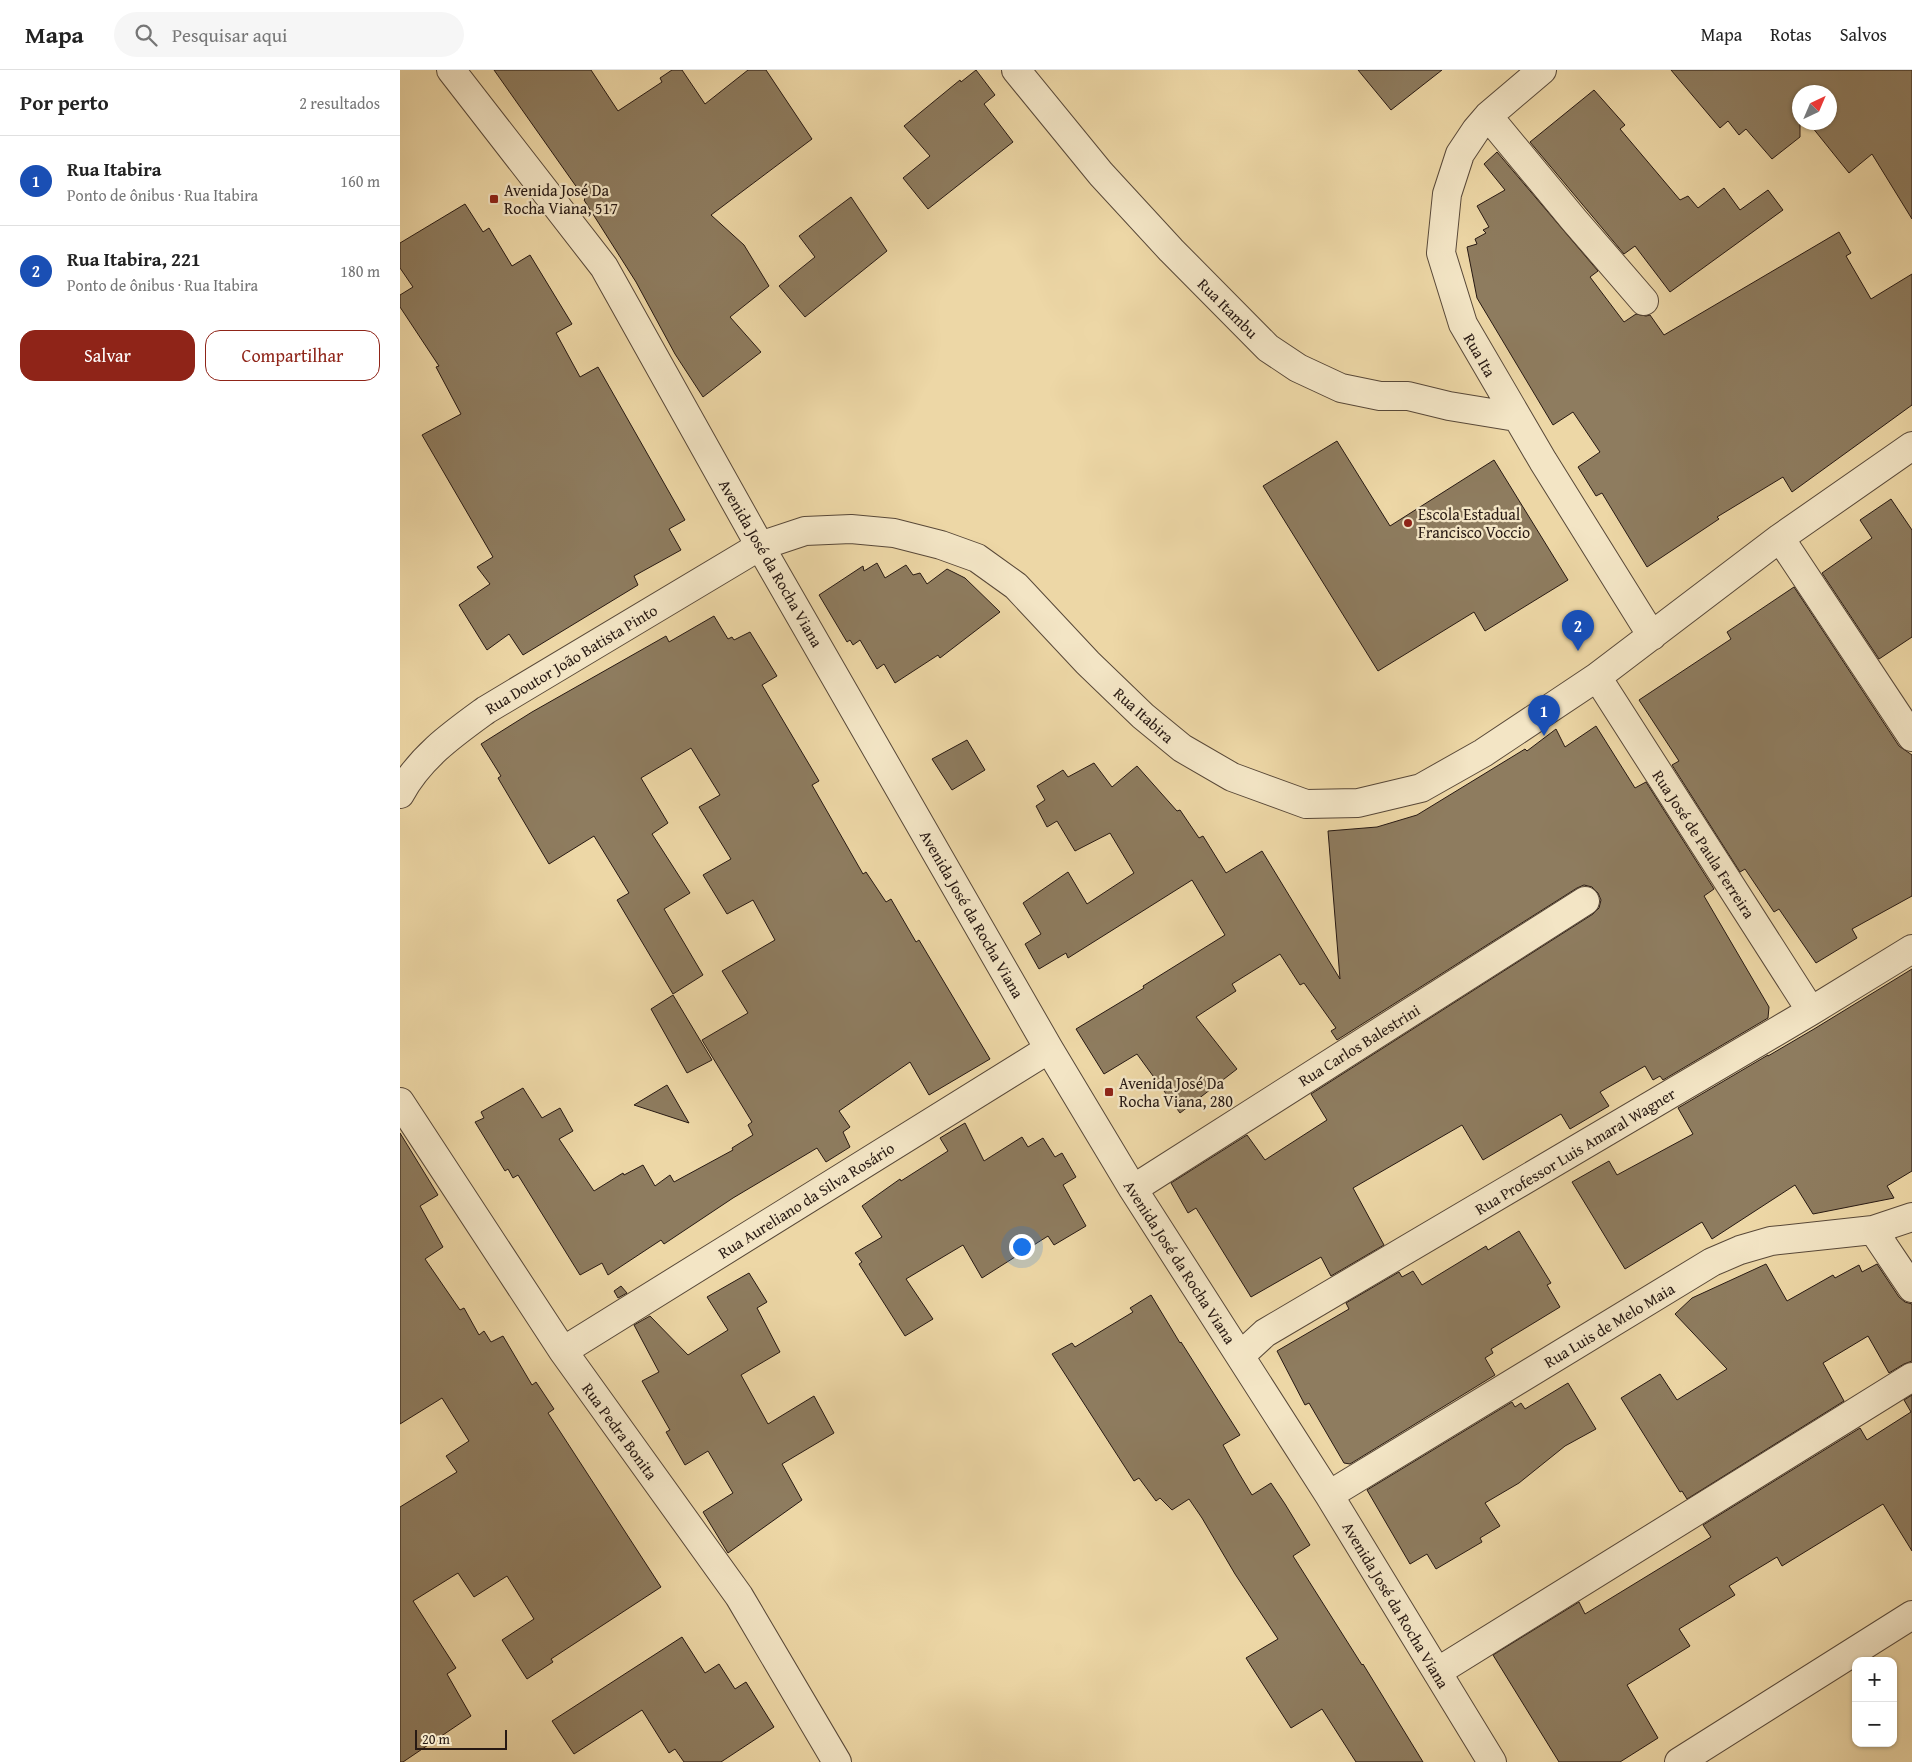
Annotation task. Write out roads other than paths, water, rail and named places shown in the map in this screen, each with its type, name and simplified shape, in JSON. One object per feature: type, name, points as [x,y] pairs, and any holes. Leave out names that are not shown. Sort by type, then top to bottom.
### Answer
[{"type":"street","name":"Avenida José da Rocha Viana","points":[[451,70],[604,267],[760,546],[1132,1189],[1329,1495],[1492,1762]]},
{"type":"street","name":"Rua Itambu","points":[[1016,70],[1101,174],[1171,250],[1268,348],[1298,368],[1341,388],[1380,396],[1408,396],[1448,406],[1516,417]]},
{"type":"street","name":"Rua Ita","points":[[1542,70],[1488,116],[1460,154],[1447,194],[1441,253],[1462,324],[1516,417],[1652,636]]},
{"type":"street","points":[[1488,116],[1644,301]]},
{"type":"street","name":"Rua Itabira","points":[[760,546],[805,531],[850,529],[894,533],[941,545],[977,558],[1016,586],[1088,663],[1143,716],[1182,748],[1232,777],[1306,804],[1358,803],[1421,788],[1483,753],[1597,678],[1780,538],[1912,446]]},
{"type":"street","points":[[1780,538],[1912,736]]},
{"type":"street","name":"Rua Doutor João Batista Pinto","points":[[400,794],[408,779],[444,740],[486,710],[760,546]]},
{"type":"street","name":"Rua José de Paula Ferreira","points":[[1597,678],[1811,1011]]},
{"type":"street","name":"Rua Carlos Balestrini","points":[[1132,1189],[1585,901]]},
{"type":"street","name":"Rua Professor Luis Amaral Wagner","points":[[1240,1356],[1265,1333],[1811,1011],[1912,949]]},
{"type":"street","name":"Rua Aureliano da Silva Rosário","points":[[563,1351],[1050,1049]]},
{"type":"street","name":"Rua Pedra Bonita","points":[[400,1102],[563,1351],[739,1596],[837,1762]]},
{"type":"street","name":"Rua Luis de Melo Maia","points":[[1329,1495],[1712,1262],[1740,1250],[1771,1241],[1873,1230],[1912,1217]]},
{"type":"street","points":[[1873,1230],[1912,1288]]},
{"type":"street","points":[[1437,1672],[1912,1377]]},
{"type":"street","points":[[1679,1762],[1912,1615]]},
{"type":"place","name":"Avenida José Da Rocha Viana, 517","points":[[494,199]]},
{"type":"place","name":"Escola Estadual Francisco Voccio","points":[[1408,523]]},
{"type":"place","name":"Rua Itabira, 221","points":[[1578,651]]},
{"type":"place","name":"Rua Itabira","points":[[1544,736]]},
{"type":"place","name":"Avenida José Da Rocha Viana, 280","points":[[1109,1092]]}]
